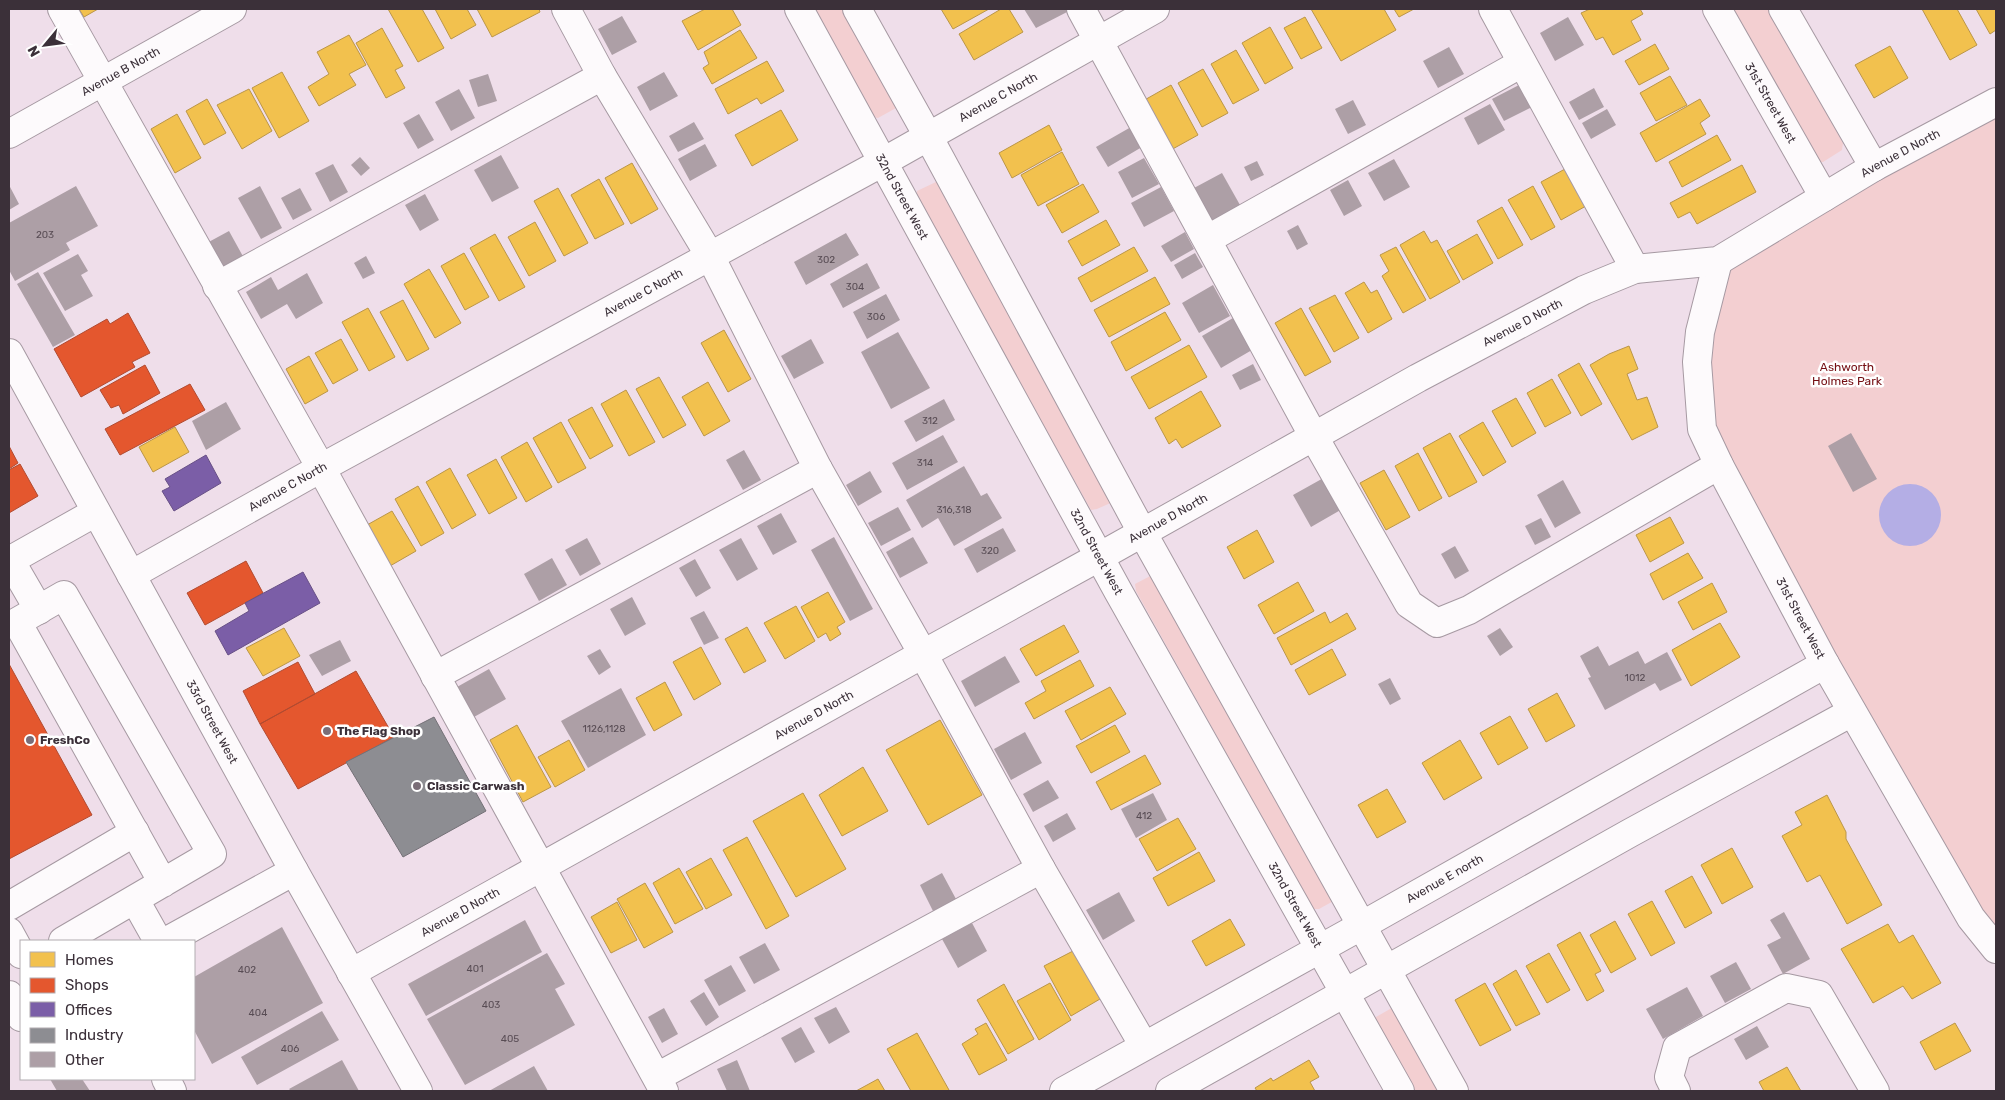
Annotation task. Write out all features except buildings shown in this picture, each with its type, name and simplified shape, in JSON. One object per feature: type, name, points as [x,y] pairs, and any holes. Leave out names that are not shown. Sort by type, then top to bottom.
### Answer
[{"type":"street","points":[[62,9],[321,468],[661,1084],[1041,869]]},
{"type":"street","name":"Avenue B North","points":[[9,134],[232,9]]},
{"type":"street","points":[[566,9],[602,76],[710,256],[818,469],[923,654],[1041,869],[1144,1046]]},
{"type":"street","name":"32nd Street West","points":[[799,9],[1099,557],[1400,1091]]},
{"type":"street","points":[[857,9],[928,136],[1142,532],[1454,1091]]},
{"type":"street","points":[[1082,9],[1314,437],[1409,604],[1437,623],[1469,610],[1719,466]]},
{"type":"street","name":"Avenue C North","points":[[131,575],[321,468],[883,162],[1155,9]]},
{"type":"street","points":[[1493,9],[1635,269]]},
{"type":"street","name":"31st Street West","points":[[1717,9],[1824,197]]},
{"type":"street","points":[[1783,9],[1874,167]]},
{"type":"street","points":[[1208,239],[1522,63]]},
{"type":"street","points":[[218,286],[602,76]]},
{"type":"street","name":"Avenue D North","points":[[351,972],[1418,378],[1584,290],[1635,269],[1718,261],[1874,167],[1996,102]]},
{"type":"street","name":"31st Street West","points":[[1718,261],[1700,332],[1697,362],[1702,429],[1719,466],[1852,712],[1971,918],[1996,949]]},
{"type":"street","name":"33rd Street West","points":[[9,353],[294,872],[418,1091]]},
{"type":"street","points":[[435,676],[818,469]]},
{"type":"street","points":[[96,512],[9,561],[28,616],[135,832],[163,883]]},
{"type":"street","points":[[28,616],[64,596],[212,854],[65,940]]},
{"type":"street","name":"Avenue E north","points":[[1064,1091],[1825,664]]},
{"type":"street","points":[[1170,1091],[1630,833],[1852,712]]},
{"type":"street","points":[[9,906],[135,832]]},
{"type":"street","points":[[169,940],[294,872]]},
{"type":"street","points":[[135,900],[157,940]]},
{"type":"street","points":[[9,932],[20,952]]},
{"type":"street","points":[[1676,1091],[1669,1077],[1677,1048],[1786,988],[1819,995],[1875,1091]]},
{"type":"street","points":[[9,995],[20,1015]]},
{"type":"street","points":[[9,1028],[20,1022]]},
{"type":"green space","points":[[812,9],[844,9],[897,104],[896,108],[878,118],[873,117]]},
{"type":"green space","points":[[1732,9],[1769,9],[1843,143],[1842,150],[1823,162],[1818,162]]},
{"type":"green space","name":"Ashworth Holmes Park","points":[[1996,102],[1996,949],[1852,712],[1698,394],[1718,261]]},
{"type":"green space","points":[[938,181],[1115,501],[1091,510],[917,199],[917,191]]},
{"type":"green space","points":[[1156,573],[1337,899],[1319,909],[1313,909],[1136,591],[1135,584]]},
{"type":"green space","points":[[1397,1005],[1447,1091],[1414,1091],[1375,1021],[1376,1017]]},
{"type":"shaded area","points":[[1904,484],[1916,484],[1932,493],[1939,503],[1941,515],[1939,527],[1932,537],[1916,546],[1904,546],[1893,541],[1884,532],[1879,521],[1879,509],[1884,498],[1893,489]]},
{"type":"place","name":"The Flag Shop","points":[[327,731]]},
{"type":"place","name":"FreshCo","points":[[30,740]]},
{"type":"place","name":"Classic Carwash","points":[[417,786]]}]
